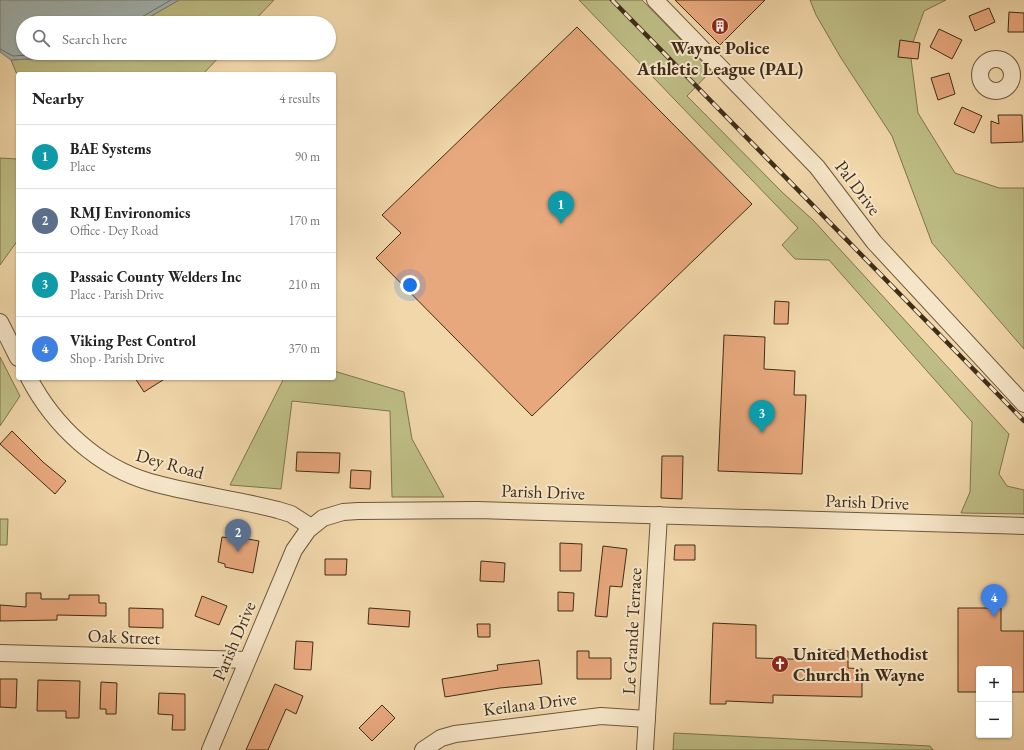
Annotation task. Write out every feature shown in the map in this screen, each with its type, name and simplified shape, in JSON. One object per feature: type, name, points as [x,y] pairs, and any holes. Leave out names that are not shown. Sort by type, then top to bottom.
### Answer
[{"type":"street","name":"Pal Drive","points":[[656,0],[817,167],[874,242],[1024,404]]},
{"type":"street","points":[[0,322],[16,354]]},
{"type":"street","name":"Dey Road","points":[[30,380],[48,408],[65,429],[84,446],[116,468],[150,482],[278,510],[290,514],[311,527]]},
{"type":"street","name":"Parish Drive","points":[[210,750],[294,550],[311,527],[323,518],[332,514],[358,511],[477,510],[869,523],[1024,526]]},
{"type":"street","name":"Le Grande Terrace","points":[[645,750],[659,515]]},
{"type":"street","name":"Oak Street","points":[[0,653],[247,660]]},
{"type":"street","name":"Keilana Drive","points":[[423,750],[441,738],[455,734],[601,716],[647,719]]},
{"type":"shaded area","points":[[179,0],[274,0],[259,16],[151,16]]},
{"type":"shaded area","points":[[579,0],[642,0],[711,71],[687,96],[783,193],[813,220],[1009,434],[999,474],[1007,486],[1024,490],[1024,514],[961,513],[970,492],[972,422],[829,260],[795,259],[782,245],[798,228]]},
{"type":"shaded area","points":[[810,0],[946,0],[924,11],[910,51],[918,113],[955,173],[999,188],[1024,188],[1024,349],[932,243],[892,136],[841,58],[816,15]]},
{"type":"shaded area","points":[[11,60],[216,60],[205,72],[16,72]]},
{"type":"shaded area","points":[[0,158],[16,159],[16,243],[0,265]]},
{"type":"shaded area","points":[[0,357],[20,396],[0,426]]},
{"type":"shaded area","points":[[336,372],[404,392],[412,439],[444,497],[392,497],[390,411],[292,401],[281,489],[230,485],[283,380],[336,380]]},
{"type":"shaded area","points":[[0,519],[8,519],[7,545],[0,545]]},
{"type":"shaded area","points":[[674,733],[930,746],[933,750],[673,750]]},
{"type":"water","points":[[0,0],[179,0],[151,16],[16,16],[16,60],[11,60],[0,52]]},
{"type":"building","name":"Wayne Police Athletic League (PAL)","points":[[675,0],[765,0],[720,45]]},
{"type":"building","points":[[989,8],[995,22],[975,31],[969,16]]},
{"type":"building","points":[[1009,12],[1024,13],[1024,32],[1008,32]]},
{"type":"building","points":[[577,27],[752,204],[532,416],[376,258],[401,233],[382,215]]},
{"type":"building","points":[[939,29],[962,40],[952,59],[930,47]]},
{"type":"building","points":[[900,40],[920,43],[918,59],[898,57]]},
{"type":"building","points":[[949,73],[955,94],[938,100],[931,78]]},
{"type":"building","points":[[962,107],[982,116],[974,133],[954,124]]},
{"type":"building","points":[[998,115],[1022,115],[1023,142],[991,143],[991,121],[999,124]]},
{"type":"building","points":[[775,301],[789,302],[788,324],[774,324]]},
{"type":"building","points":[[724,335],[765,337],[764,369],[795,371],[794,395],[806,395],[802,474],[718,471]]},
{"type":"building","points":[[136,380],[163,380],[144,392]]},
{"type":"building","points":[[12,431],[43,462],[66,481],[55,494],[0,444]]},
{"type":"building","points":[[297,452],[340,453],[339,473],[296,471]]},
{"type":"building","points":[[662,456],[683,456],[682,499],[661,498]]},
{"type":"building","points":[[351,470],[371,471],[370,489],[350,488]]},
{"type":"building","points":[[231,536],[259,541],[253,573],[225,567],[225,564],[218,562],[222,537],[231,538]]},
{"type":"building","points":[[560,543],[582,544],[581,571],[560,571]]},
{"type":"building","points":[[675,545],[695,545],[695,560],[674,560]]},
{"type":"building","points":[[603,546],[627,549],[622,587],[610,586],[607,617],[595,616]]},
{"type":"building","points":[[325,559],[347,559],[346,575],[325,575]]},
{"type":"building","points":[[481,561],[505,563],[504,582],[480,581]]},
{"type":"building","points":[[558,592],[574,593],[573,611],[558,611]]},
{"type":"building","points":[[26,593],[41,593],[41,599],[69,599],[69,595],[99,595],[99,603],[106,603],[106,616],[57,615],[57,620],[0,621],[0,605],[26,607]]},
{"type":"building","points":[[202,596],[227,606],[219,625],[195,616]]},
{"type":"building","points":[[129,608],[163,609],[163,628],[129,627]]},
{"type":"building","points":[[369,608],[410,611],[409,627],[368,624]]},
{"type":"building","points":[[958,608],[1001,608],[1001,631],[1024,631],[1024,692],[1012,692],[1012,666],[976,666],[976,692],[958,692]]},
{"type":"building","name":"United Methodist Church in Wayne","points":[[713,623],[756,625],[756,658],[822,660],[822,650],[848,651],[848,668],[862,669],[862,697],[773,695],[773,703],[726,701],[726,704],[710,704]]},
{"type":"building","points":[[477,624],[490,624],[490,637],[478,637]]},
{"type":"building","points":[[296,641],[313,642],[311,670],[294,669]]},
{"type":"building","points":[[577,651],[589,651],[589,658],[611,658],[611,679],[577,679]]},
{"type":"building","points":[[539,660],[542,684],[500,688],[445,697],[442,679],[498,670],[497,665]]},
{"type":"building","points":[[0,679],[17,679],[16,708],[0,707]]},
{"type":"building","points":[[38,680],[80,681],[79,718],[66,718],[66,711],[37,711]]},
{"type":"building","points":[[101,682],[117,683],[116,714],[106,714],[106,709],[100,709]]},
{"type":"building","points":[[275,684],[303,696],[296,714],[286,709],[268,750],[246,750]]},
{"type":"building","points":[[159,693],[185,694],[185,730],[172,730],[173,715],[158,714]]},
{"type":"building","points":[[382,705],[395,718],[372,741],[359,728]]},
{"type":"railway","points":[[612,0],[1024,421]]},
{"type":"place","name":"Wayne Police Athletic League (PAL)","points":[[720,26]]},
{"type":"place","name":"BAE Systems","points":[[561,224]]},
{"type":"place","name":"Passaic County Welders Inc","points":[[762,433]]},
{"type":"place","name":"RMJ Environomics","points":[[238,552]]},
{"type":"place","name":"Viking Pest Control","points":[[994,617]]},
{"type":"place","name":"United Methodist Church in Wayne","points":[[780,664]]}]
